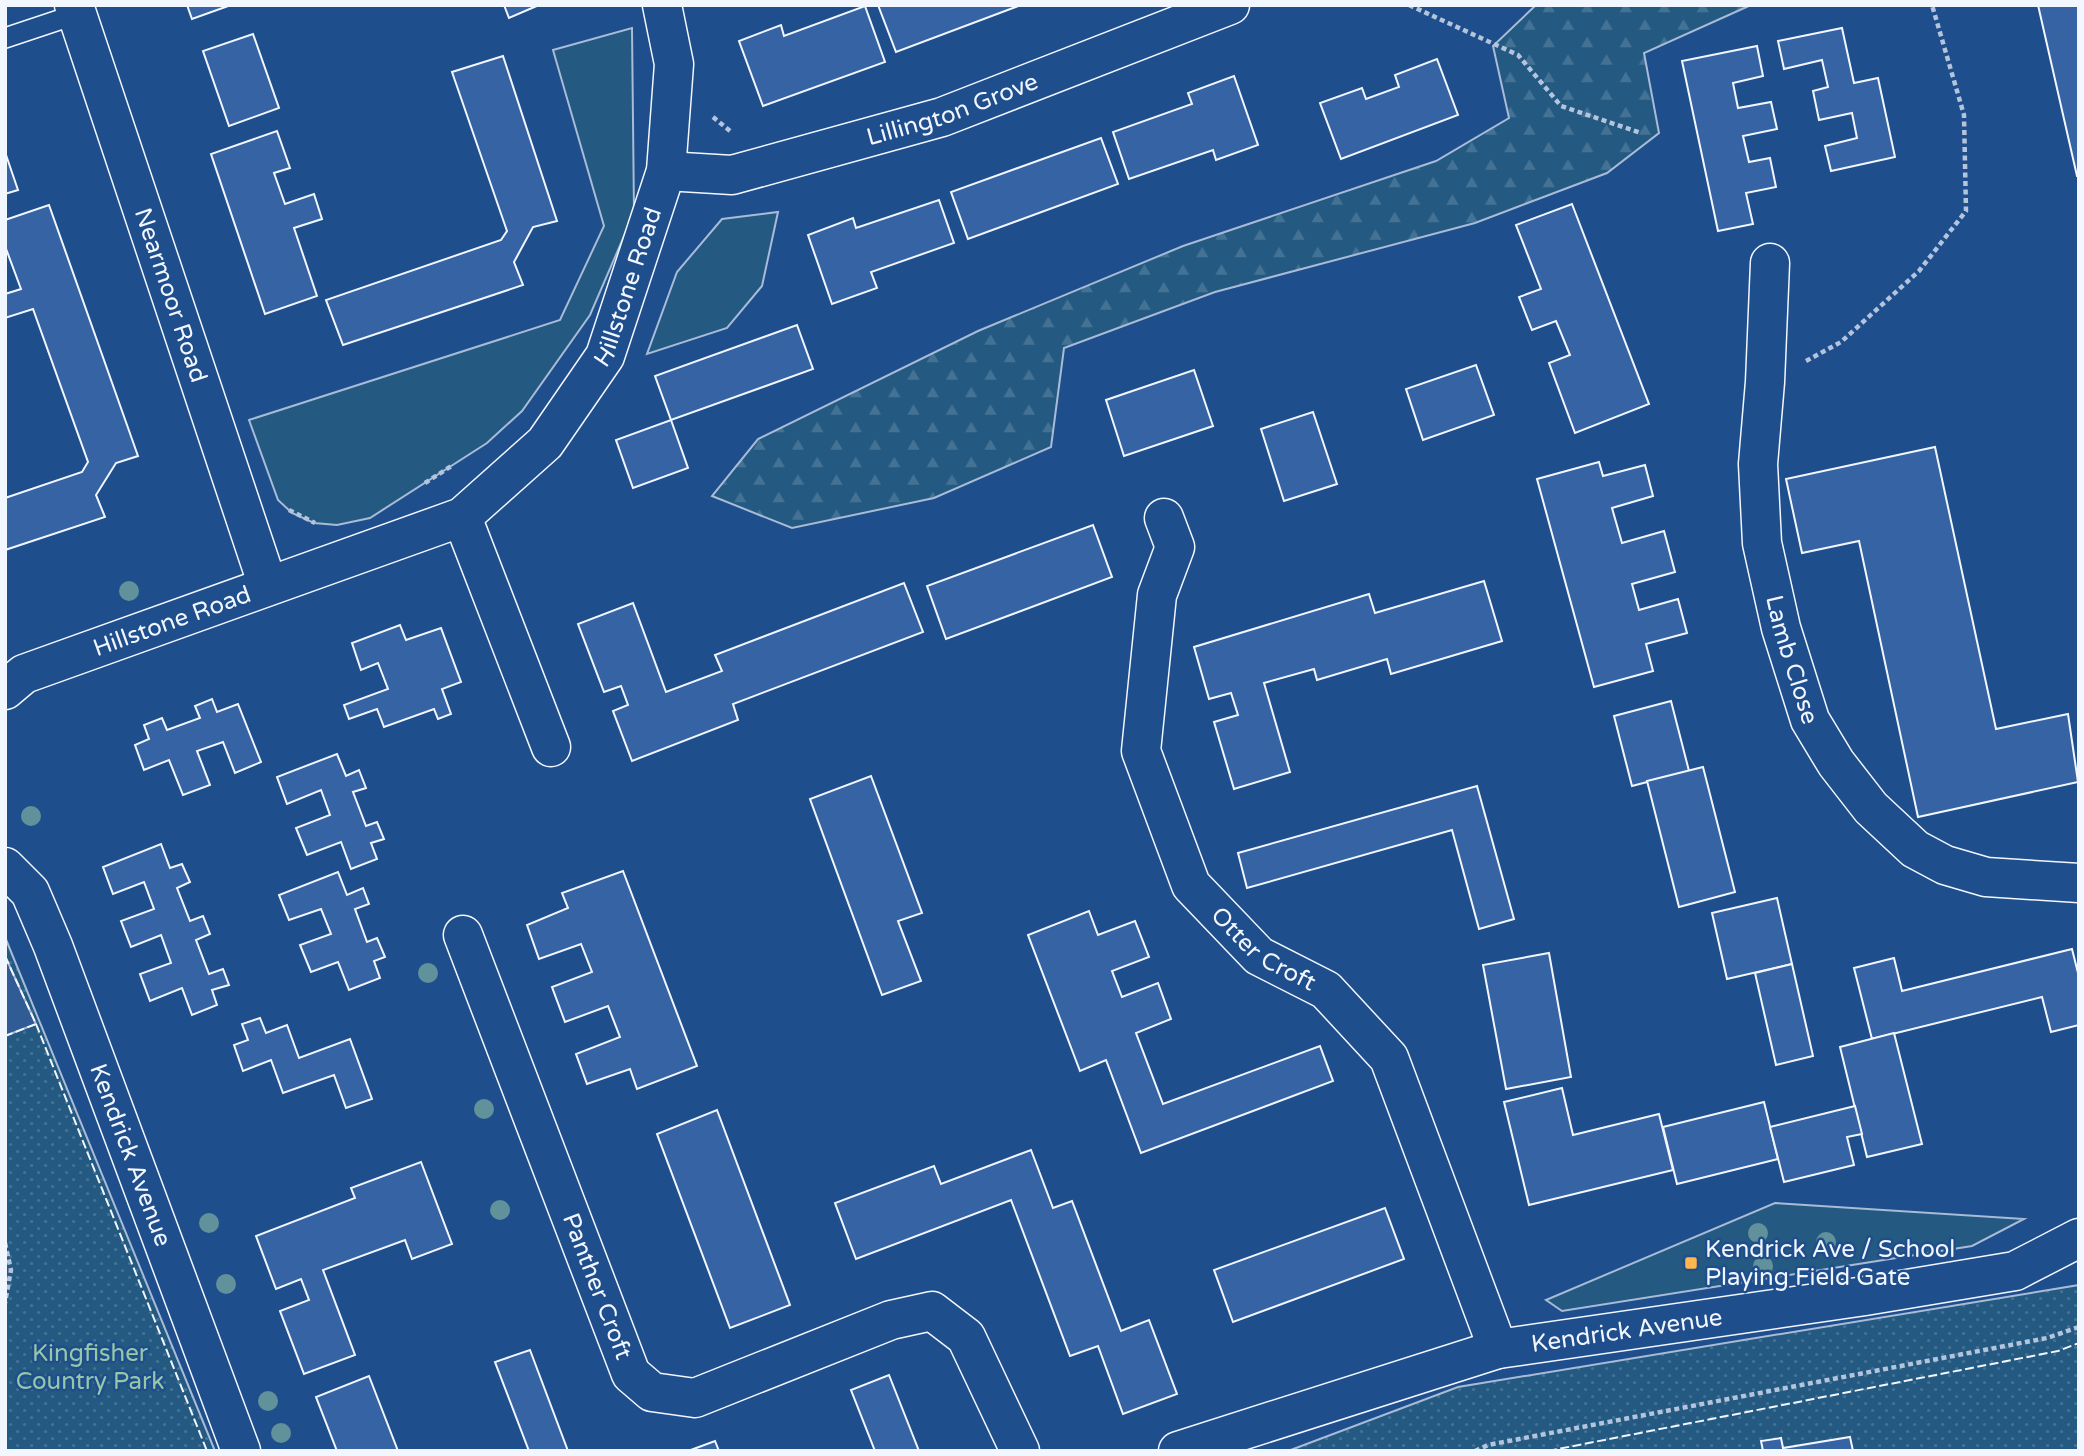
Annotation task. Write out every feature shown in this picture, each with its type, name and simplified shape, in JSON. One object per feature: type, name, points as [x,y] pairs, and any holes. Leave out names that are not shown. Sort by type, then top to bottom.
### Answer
[{"type":"street","name":"Hillstone Road","points":[[5,690],[24,674],[462,517],[545,443],[605,356],[666,171],[674,64],[662,5]]},
{"type":"street","name":"Lillington Grove","points":[[666,171],[732,175],[942,117],[1230,5]]},
{"type":"street","name":"Nearmoor Road","points":[[76,10],[268,586]]},
{"type":"street","name":"Lamb Close","points":[[1770,263],[1765,382],[1758,464],[1762,543],[1781,628],[1810,720],[1836,763],[1871,808],[1914,849],[1945,865],[1986,877],[2079,883]]},
{"type":"street","points":[[462,517],[551,747]]},
{"type":"street","name":"Otter Croft","points":[[1164,518],[1175,547],[1157,595],[1141,751],[1191,885],[1259,956],[1326,990],[1389,1058],[1498,1349]]},
{"type":"street","name":"Kendrick Avenue","points":[[5,867],[30,892],[52,946],[241,1451]]},
{"type":"street","name":"Panther Croft","points":[[463,935],[631,1374],[652,1392],[695,1398],[891,1320],[932,1311],[966,1337],[1020,1451]]},
{"type":"street","name":"Kendrick Avenue","points":[[1178,1451],[1498,1349],[1865,1296],[2015,1271],[2079,1238]]},
{"type":"lane","points":[[5,38],[76,10]]},
{"type":"path","points":[[1409,5],[1518,55],[1560,106],[1641,133]]},
{"type":"path","points":[[1765,382],[1842,342],[1919,271],[1966,211],[1964,115],[1931,5]]},
{"type":"path","points":[[711,114],[716,122],[738,136]]},
{"type":"path","points":[[417,488],[464,458]]},
{"type":"path","points":[[243,511],[278,500],[292,513],[314,523],[326,524]]},
{"type":"path","points":[[5,1242],[11,1270],[5,1303]]},
{"type":"path","points":[[1475,1451],[1488,1445],[2047,1338],[2079,1326]]},
{"type":"green space","points":[[1536,5],[1751,5],[1644,53],[1659,133],[1607,173],[1475,223],[1215,292],[1064,348],[1051,447],[934,498],[792,528],[712,496],[758,439],[978,331],[1183,246],[1436,161],[1509,118],[1493,46]]},
{"type":"green space","points":[[632,28],[634,213],[590,315],[522,411],[487,443],[370,518],[337,525],[314,523],[292,513],[278,500],[249,420],[560,320],[604,226],[553,50]]},
{"type":"green space","points":[[778,212],[762,286],[727,328],[647,354],[677,272],[722,219]]},
{"type":"green space","name":"Kingfisher Country Park","points":[[5,937],[215,1451],[5,1451]]},
{"type":"green space","points":[[1775,1203],[2024,1219],[1972,1246],[1562,1311],[1546,1300]]},
{"type":"green space","points":[[2079,1285],[2079,1451],[1288,1451],[1458,1387]]},
{"type":"shaded area","points":[[5,956],[36,1024],[5,1036]]},
{"type":"building","points":[[187,5],[231,5],[192,19]]},
{"type":"building","points":[[504,5],[539,5],[509,18]]},
{"type":"building","points":[[878,5],[1021,5],[896,52]]},
{"type":"building","points":[[2038,5],[2079,5],[2079,176],[2077,176]]},
{"type":"building","points":[[865,6],[885,62],[763,106],[739,41],[781,25],[784,36]]},
{"type":"building","points":[[1842,28],[1854,83],[1878,78],[1895,157],[1831,171],[1825,146],[1857,138],[1852,113],[1819,120],[1813,91],[1828,87],[1822,60],[1784,69],[1778,41]]},
{"type":"building","points":[[253,34],[279,108],[229,126],[203,51]]},
{"type":"building","points":[[1757,46],[1763,76],[1733,83],[1738,108],[1771,102],[1777,129],[1743,136],[1749,162],[1770,158],[1776,187],[1746,193],[1753,224],[1718,231],[1682,61]]},
{"type":"building","points":[[503,56],[557,221],[533,227],[514,262],[523,285],[343,345],[326,300],[501,240],[507,231],[452,72]]},
{"type":"building","points":[[1437,59],[1458,115],[1341,159],[1320,103],[1362,88],[1366,99],[1399,87],[1395,75]]},
{"type":"building","points":[[1234,76],[1258,145],[1216,160],[1213,150],[1129,179],[1113,132],[1192,104],[1188,93]]},
{"type":"building","points":[[277,131],[290,168],[274,173],[285,204],[314,194],[322,219],[294,228],[317,296],[265,314],[211,154]]},
{"type":"building","points":[[1101,138],[1118,184],[968,239],[951,192]]},
{"type":"building","points":[[5,152],[18,190],[5,194]]},
{"type":"building","points":[[939,200],[954,243],[871,272],[877,288],[832,304],[808,235],[853,218],[856,228]]},
{"type":"building","points":[[1572,204],[1649,404],[1575,433],[1549,363],[1570,355],[1556,321],[1532,330],[1519,297],[1541,289],[1516,225]]},
{"type":"building","points":[[49,205],[138,456],[116,463],[96,495],[105,517],[5,550],[5,498],[82,472],[88,462],[33,309],[5,318],[5,294],[21,289],[5,246],[5,220]]},
{"type":"building","points":[[797,325],[813,369],[671,420],[655,376]]},
{"type":"building","points":[[1476,365],[1494,415],[1423,440],[1406,389]]},
{"type":"building","points":[[1194,370],[1213,426],[1124,456],[1106,400]]},
{"type":"building","points":[[1313,412],[1337,484],[1284,501],[1261,429]]},
{"type":"building","points":[[671,420],[688,468],[633,488],[616,440]]},
{"type":"building","points":[[1935,447],[1996,729],[2068,714],[2078,782],[1918,817],[1859,541],[1802,553],[1786,479]]},
{"type":"building","points":[[1599,462],[1603,476],[1645,465],[1653,496],[1612,508],[1622,543],[1664,531],[1675,572],[1632,584],[1639,610],[1678,599],[1687,633],[1646,644],[1653,671],[1594,687],[1537,479]]},
{"type":"building","points":[[1093,525],[1112,577],[946,639],[927,586]]},
{"type":"building","points":[[1484,581],[1502,641],[1391,674],[1387,659],[1317,680],[1314,669],[1264,683],[1290,772],[1234,789],[1214,722],[1238,715],[1231,693],[1209,699],[1194,647],[1369,594],[1375,613]]},
{"type":"building","points":[[904,583],[923,632],[733,704],[738,720],[632,761],[613,711],[628,705],[621,686],[604,692],[578,624],[633,603],[666,692],[722,671],[715,655]]},
{"type":"building","points":[[400,625],[406,640],[441,628],[461,682],[442,689],[451,714],[438,719],[434,709],[384,727],[377,709],[349,719],[344,705],[388,689],[378,663],[361,670],[352,643]]},
{"type":"building","points":[[212,699],[217,712],[238,704],[261,762],[235,773],[223,742],[197,751],[210,785],[183,795],[169,760],[144,770],[135,745],[149,739],[144,725],[162,718],[167,730],[200,718],[195,706]]},
{"type":"building","points":[[1671,701],[1689,771],[1632,786],[1614,716]]},
{"type":"building","points":[[337,754],[346,776],[359,770],[366,788],[353,792],[366,826],[377,822],[384,839],[371,843],[377,859],[351,869],[341,842],[307,855],[296,828],[330,815],[321,790],[287,804],[277,777]]},
{"type":"building","points":[[1703,767],[1735,892],[1679,907],[1647,781]]},
{"type":"building","points":[[871,776],[922,913],[898,921],[921,981],[882,995],[810,799]]},
{"type":"building","points":[[1477,786],[1514,919],[1479,929],[1452,830],[1247,888],[1238,853]]},
{"type":"building","points":[[161,844],[170,868],[182,864],[190,882],[177,888],[190,921],[203,916],[210,934],[196,940],[209,974],[223,969],[229,985],[212,990],[217,1005],[192,1015],[182,988],[150,1001],[140,974],[171,963],[161,935],[131,947],[121,921],[154,909],[144,882],[113,894],[103,867]]},
{"type":"building","points":[[623,871],[697,1066],[637,1089],[630,1069],[587,1084],[576,1054],[620,1037],[608,1006],[565,1022],[552,987],[592,972],[581,944],[539,959],[527,925],[568,908],[562,893]]},
{"type":"building","points":[[338,872],[347,895],[363,888],[369,904],[355,909],[367,942],[377,938],[385,957],[374,961],[380,978],[349,990],[338,962],[311,972],[300,945],[331,934],[321,909],[289,920],[279,895]]},
{"type":"building","points":[[1777,898],[1792,964],[1727,979],[1712,913]]},
{"type":"building","points":[[1089,911],[1098,935],[1135,921],[1149,957],[1112,971],[1122,997],[1158,983],[1171,1019],[1136,1033],[1163,1104],[1320,1046],[1333,1081],[1141,1153],[1106,1060],[1080,1071],[1028,935]]},
{"type":"building","points":[[2072,949],[2079,977],[2079,1025],[2051,1032],[2042,997],[1872,1039],[1854,968],[1894,958],[1902,991]]},
{"type":"building","points":[[1549,953],[1571,1077],[1506,1089],[1483,965]]},
{"type":"building","points":[[1792,964],[1813,1056],[1776,1065],[1755,973]]},
{"type":"building","points":[[260,1018],[266,1033],[287,1025],[299,1058],[350,1039],[372,1099],[346,1108],[334,1075],[283,1093],[271,1060],[243,1071],[234,1045],[248,1040],[242,1024]]},
{"type":"building","points":[[1894,1033],[1922,1144],[1867,1157],[1840,1047]]},
{"type":"building","points":[[1562,1088],[1573,1135],[1659,1114],[1673,1170],[1529,1205],[1504,1102]]},
{"type":"building","points":[[1764,1102],[1778,1159],[1677,1184],[1663,1127]]},
{"type":"building","points":[[1855,1106],[1862,1134],[1847,1137],[1854,1165],[1784,1182],[1770,1127]]},
{"type":"building","points":[[717,1110],[790,1305],[730,1328],[657,1134]]},
{"type":"building","points":[[1031,1150],[1053,1208],[1072,1201],[1121,1331],[1149,1320],[1177,1394],[1123,1414],[1098,1346],[1070,1356],[1011,1200],[856,1259],[835,1203],[934,1166],[941,1184]]},
{"type":"building","points":[[421,1162],[452,1244],[412,1259],[405,1240],[323,1270],[355,1355],[304,1374],[280,1311],[309,1300],[301,1279],[276,1289],[256,1236],[355,1198],[351,1188]]},
{"type":"building","points":[[1385,1208],[1404,1259],[1233,1322],[1214,1270]]},
{"type":"building","points":[[530,1350],[568,1451],[529,1451],[495,1362]]},
{"type":"building","points":[[889,1375],[919,1451],[875,1451],[851,1390]]},
{"type":"building","points":[[369,1376],[398,1451],[337,1451],[316,1397]]},
{"type":"building","points":[[1850,1437],[1853,1451],[1763,1451],[1761,1441],[1781,1438],[1783,1448]]},
{"type":"building","points":[[715,1441],[719,1451],[688,1451]]},
{"type":"fence","points":[[5,956],[36,1024],[5,1036]]},
{"type":"fence","points":[[36,1024],[207,1451]]},
{"type":"fence","points":[[1548,1451],[2058,1351],[2079,1343]]},
{"type":"place","name":"Kendrick Ave / School Playing Field Gate","points":[[1691,1263]]}]
